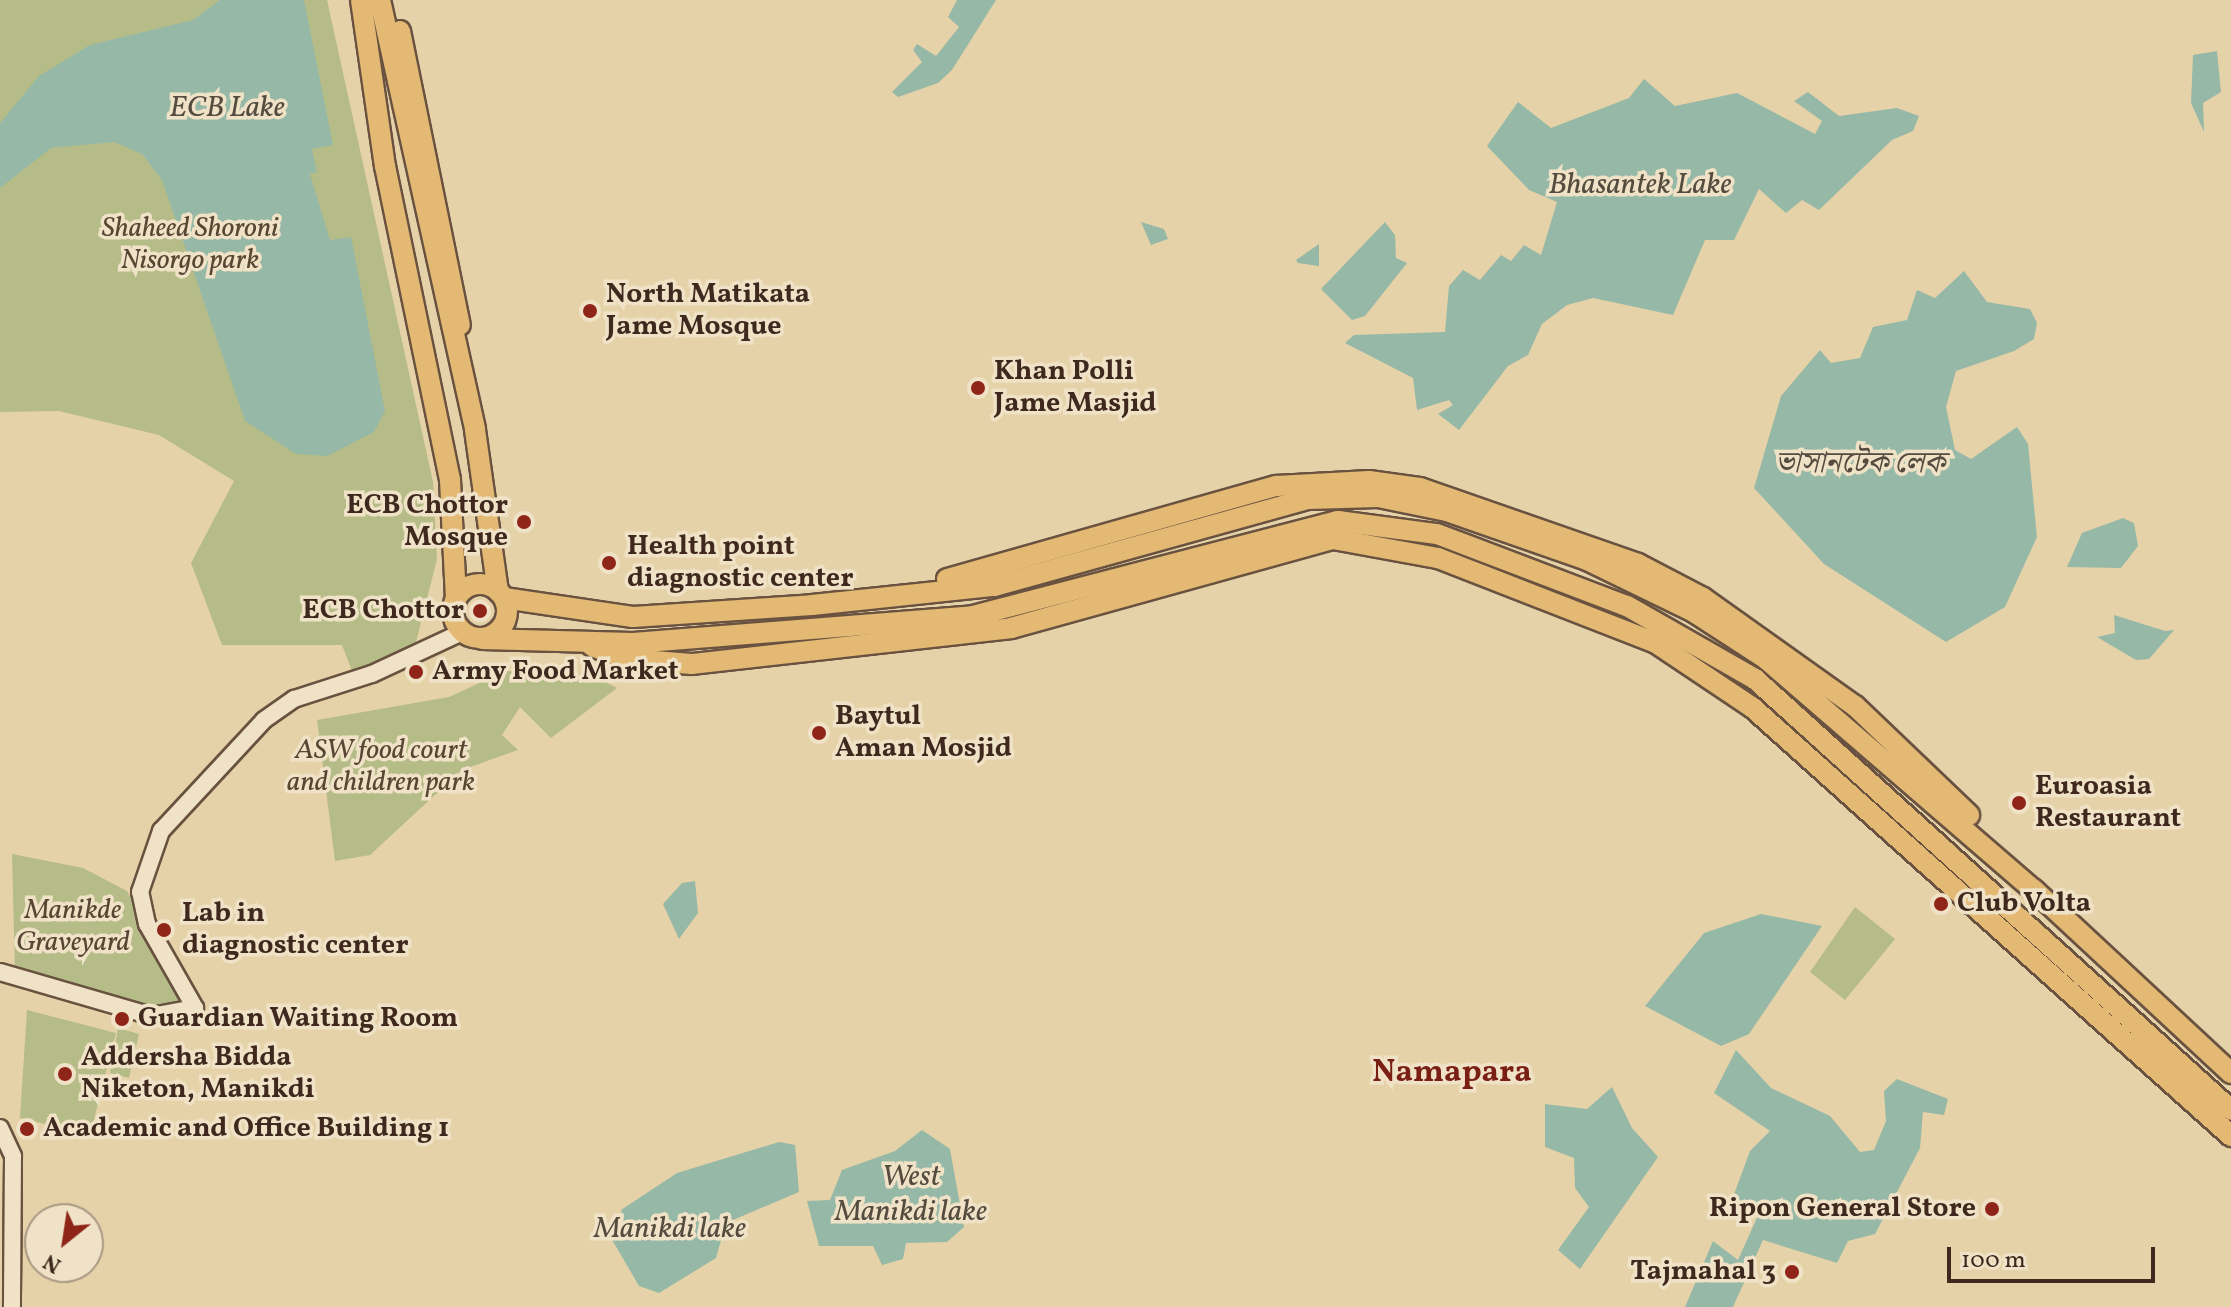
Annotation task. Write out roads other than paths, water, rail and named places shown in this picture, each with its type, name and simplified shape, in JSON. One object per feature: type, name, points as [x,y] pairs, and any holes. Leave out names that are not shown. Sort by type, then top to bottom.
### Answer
[{"type":"main road","points":[[361,0],[385,166],[443,435],[456,600],[472,635]]},
{"type":"main road","points":[[380,0],[453,352],[475,430],[501,595],[504,625],[472,635]]},
{"type":"main road","points":[[394,0],[454,280],[460,326],[453,352]]},
{"type":"main road","points":[[812,595],[955,578],[1311,480],[1369,481],[1457,498],[1638,564],[1783,650],[1855,706],[2231,1056]]},
{"type":"main road","points":[[456,600],[475,585],[501,595],[633,617],[812,605],[994,586],[1308,499],[1378,497],[1447,511],[1587,560],[1694,612],[1766,659],[2034,890],[2231,1073]]},
{"type":"main road","points":[[472,635],[585,643],[1009,611],[1154,566],[1338,521],[1437,534],[1627,606],[1755,679],[2231,1110]]},
{"type":"main road","points":[[585,643],[609,655],[657,663],[822,652],[1011,628],[1333,539],[1438,558],[1656,643],[1753,708],[2231,1136]]},
{"type":"street","points":[[0,972],[151,1016],[195,1008],[152,935],[140,892],[161,831],[264,720],[294,699],[372,674],[472,635]]},
{"type":"street","points":[[0,1128],[13,1156],[12,1307]]},
{"type":"water","name":"ECB Lake","points":[[220,0],[304,0],[333,145],[312,149],[317,172],[310,174],[330,240],[351,237],[385,411],[374,432],[327,456],[296,454],[245,421],[162,180],[142,154],[114,142],[51,148],[0,188],[0,123],[39,76],[90,45],[193,20]]},
{"type":"water","points":[[957,0],[996,0],[952,70],[938,83],[898,97],[892,92],[922,62],[913,50],[917,44],[936,56],[959,27],[948,17]]},
{"type":"water","points":[[2217,51],[2221,92],[2203,103],[2204,132],[2191,103],[2193,55]]},
{"type":"water","name":"Bhasantek Lake","points":[[1644,79],[1675,106],[1737,93],[1815,134],[1822,121],[1794,101],[1808,92],[1839,116],[1897,108],[1919,116],[1913,131],[1892,140],[1819,210],[1802,200],[1786,213],[1759,189],[1734,240],[1705,240],[1673,315],[1593,298],[1567,305],[1542,324],[1528,355],[1508,366],[1459,430],[1438,414],[1453,405],[1449,400],[1417,410],[1413,378],[1345,343],[1354,335],[1445,332],[1449,286],[1463,270],[1480,280],[1501,255],[1511,261],[1524,245],[1541,255],[1557,202],[1529,190],[1487,146],[1518,102],[1551,128],[1629,98]]},
{"type":"water","points":[[1141,222],[1164,229],[1168,239],[1151,245]]},
{"type":"water","points":[[1385,222],[1395,235],[1396,258],[1407,263],[1365,316],[1352,320],[1321,289]]},
{"type":"water","points":[[1319,244],[1319,266],[1298,263],[1296,260]]},
{"type":"water","name":"ভাসানটেক লেক","points":[[1964,271],[1987,302],[2030,309],[2037,323],[2034,339],[2014,351],[1956,371],[1946,407],[1955,450],[1971,459],[2017,427],[2028,444],[2037,537],[2005,607],[1946,642],[1824,564],[1754,488],[1781,396],[1820,350],[1831,363],[1860,358],[1873,327],[1907,320],[1917,290],[1935,298]]},
{"type":"water","points":[[2123,518],[2134,523],[2138,546],[2121,568],[2067,567],[2082,533]]},
{"type":"water","points":[[2114,615],[2165,631],[2174,630],[2149,659],[2136,660],[2097,637],[2115,633]]},
{"type":"water","points":[[695,881],[698,913],[679,939],[663,904],[682,883]]},
{"type":"water","points":[[1761,914],[1822,926],[1749,1034],[1721,1046],[1645,1006],[1704,933]]},
{"type":"water","points":[[1736,1050],[1771,1088],[1830,1116],[1860,1152],[1874,1150],[1886,1121],[1884,1091],[1897,1079],[1948,1099],[1944,1115],[1923,1112],[1920,1148],[1875,1234],[1848,1241],[1837,1263],[1763,1240],[1733,1307],[1685,1307],[1713,1241],[1738,1260],[1760,1211],[1733,1197],[1750,1151],[1770,1131],[1714,1093]]},
{"type":"water","points":[[1612,1087],[1632,1128],[1658,1157],[1580,1269],[1558,1250],[1589,1207],[1575,1188],[1574,1158],[1545,1147],[1545,1104],[1587,1109]]},
{"type":"water","name":"West Manikdi lake","points":[[922,1130],[950,1149],[964,1227],[947,1242],[906,1243],[903,1259],[882,1265],[873,1246],[819,1246],[807,1201],[830,1200],[842,1170],[895,1151]]},
{"type":"water","name":"Manikdi lake","points":[[779,1142],[795,1145],[799,1192],[726,1223],[716,1258],[659,1293],[639,1286],[611,1238],[624,1222],[621,1210],[677,1173]]},
{"type":"place","name":"North Matikata Jame Mosque","points":[[590,311]]},
{"type":"place","name":"Khan Polli Jame Masjid","points":[[978,388]]},
{"type":"place","name":"ECB Chottor Mosque","points":[[524,522]]},
{"type":"place","name":"Health point diagnostic center","points":[[609,563]]},
{"type":"place","name":"ECB Chottor","points":[[480,611]]},
{"type":"place","name":"Army Food Market","points":[[416,672]]},
{"type":"place","name":"Baytul Aman Mosjid","points":[[819,733]]},
{"type":"place","name":"Euroasia Restaurant","points":[[2019,803]]},
{"type":"place","name":"Club Volta","points":[[1941,904]]},
{"type":"place","name":"Lab in diagnostic center","points":[[164,930]]},
{"type":"place","name":"Guardian Waiting Room","points":[[122,1019]]},
{"type":"place","name":"Addersha Bidda Niketon, Manikdi","points":[[65,1074]]},
{"type":"place","name":"Academic and Office Building 1","points":[[27,1129]]},
{"type":"place","name":"Ripon General Store","points":[[1992,1209]]},
{"type":"place","name":"Tajmahal 3","points":[[1792,1272]]},
{"type":"district","name":"Namapara","points":[[1452,1073]]},
{"type":"park label","name":"Shaheed Shoroni Nisorgo park","points":[[190,245]]},
{"type":"park label","name":"ASW food court and children park","points":[[381,767]]},
{"type":"park label","name":"Manikde Graveyard","points":[[73,927]]}]
